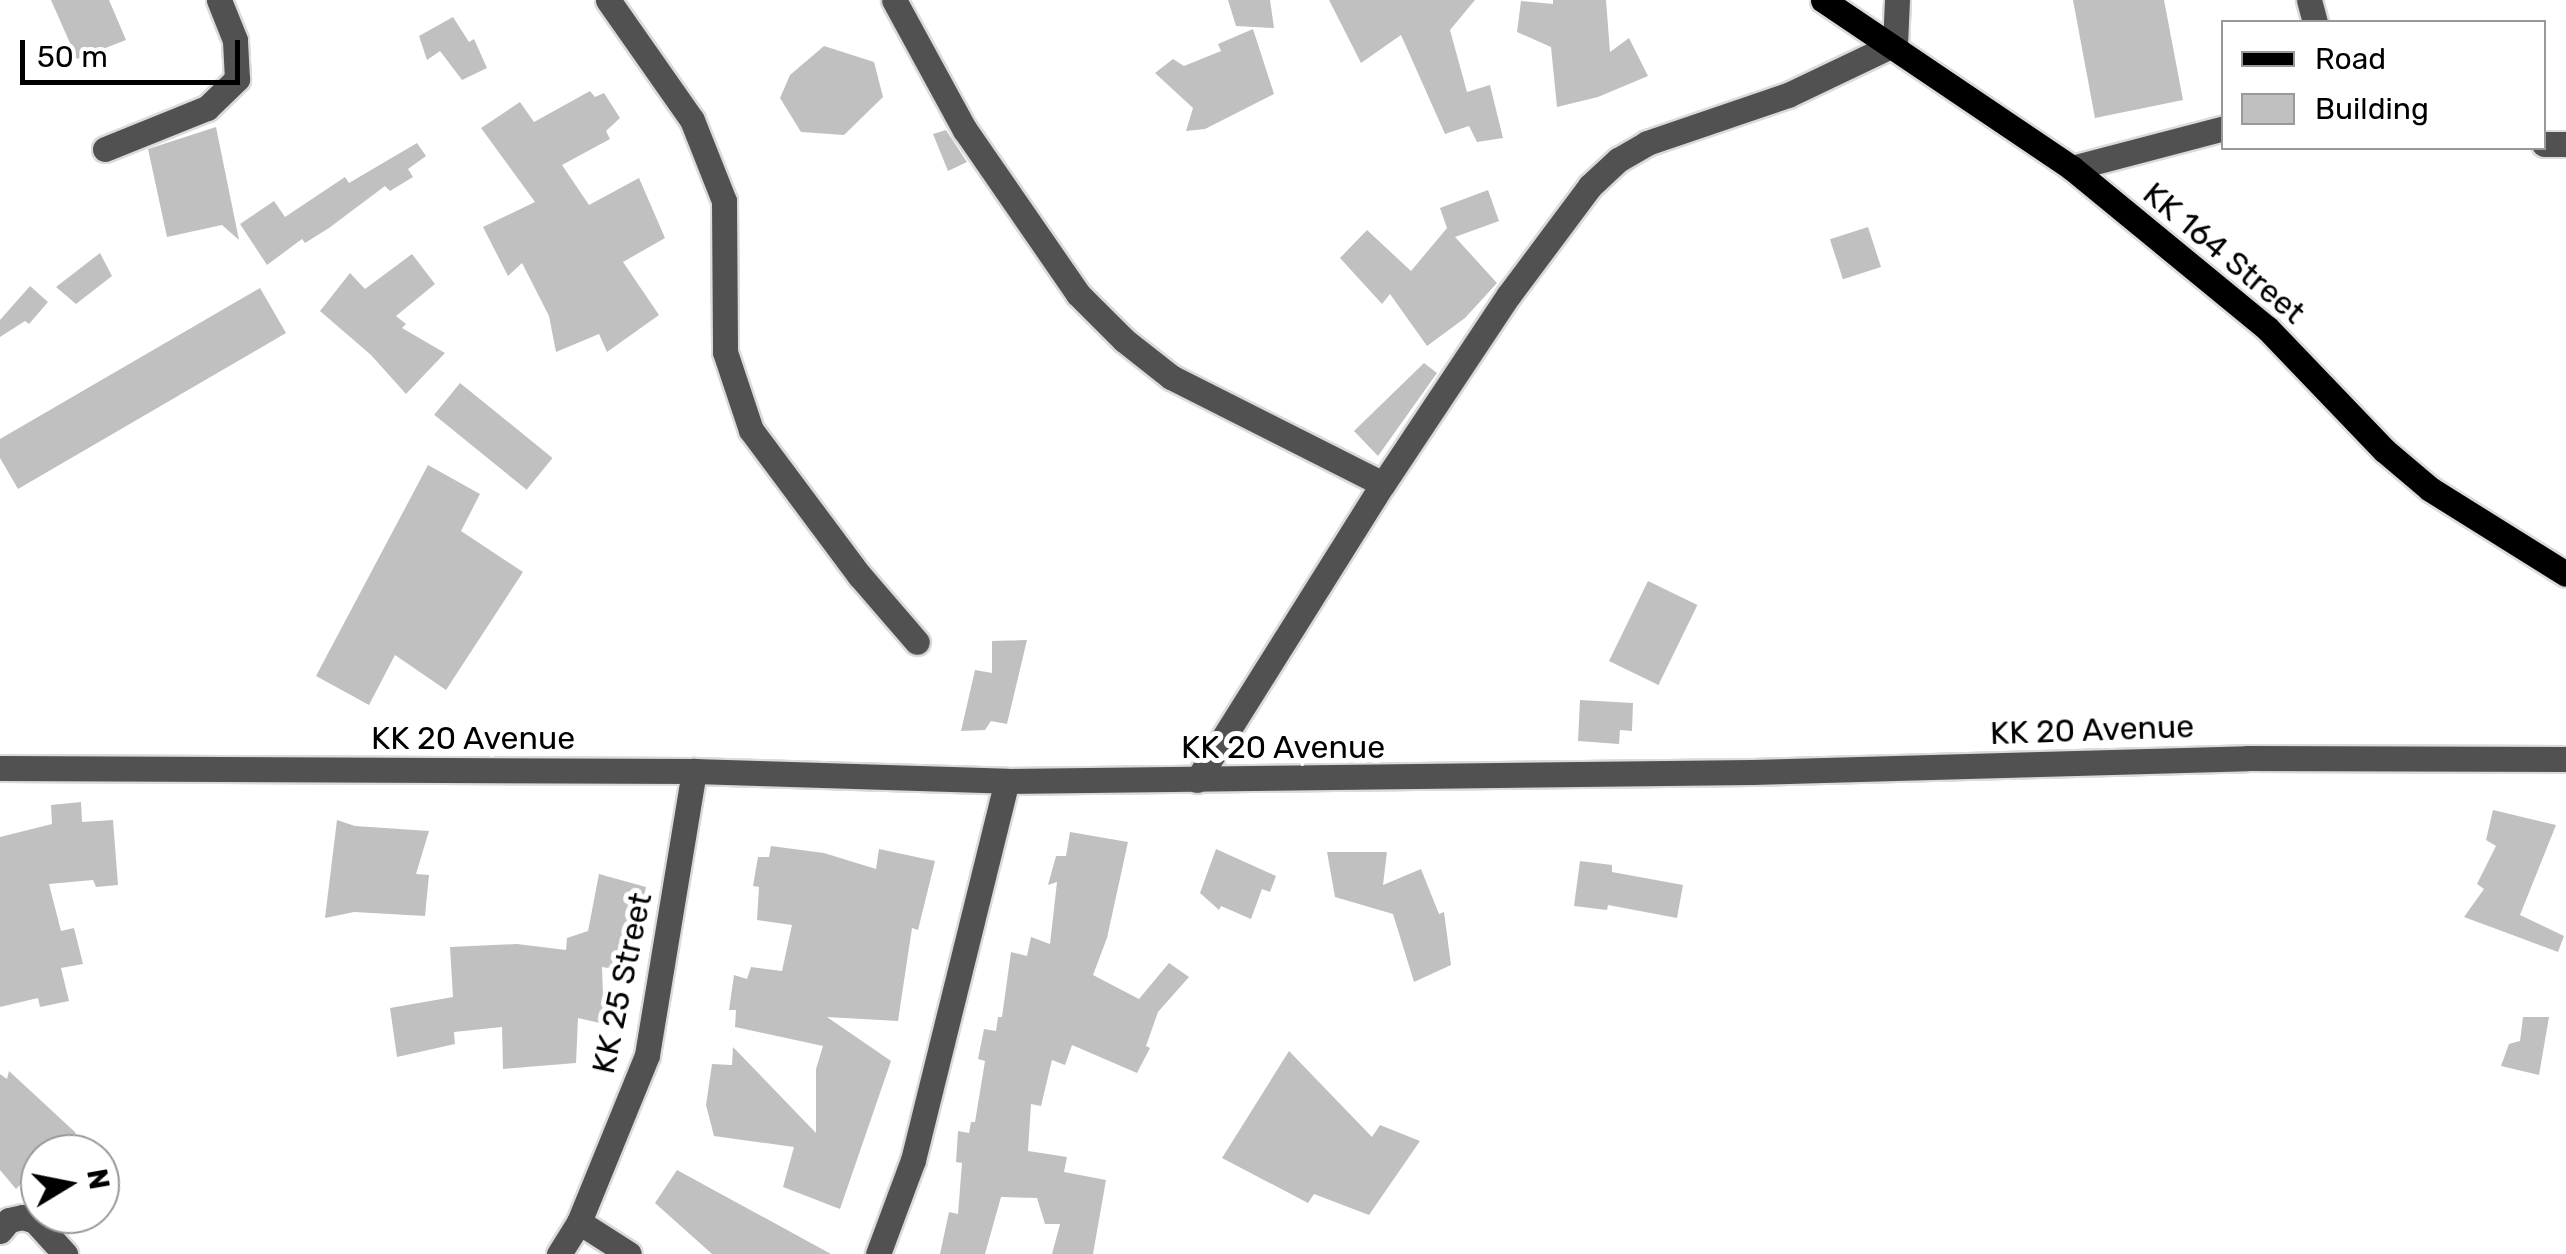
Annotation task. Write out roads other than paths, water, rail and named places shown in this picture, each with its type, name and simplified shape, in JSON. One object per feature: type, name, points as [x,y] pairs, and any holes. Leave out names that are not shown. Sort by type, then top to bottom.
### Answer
[{"type":"main road","name":"KK 164 Street","points":[[1824,0],[1895,44],[2072,168],[2267,328],[2384,450],[2430,490],[2566,574]]},
{"type":"street","points":[[106,149],[207,108],[236,79],[235,40],[219,0]]},
{"type":"street","points":[[608,0],[692,120],[724,202],[725,352],[751,430],[860,576],[917,642]]},
{"type":"street","points":[[894,0],[964,130],[1078,294],[1124,340],[1171,377],[1383,484]]},
{"type":"street","points":[[1197,780],[1383,484],[1508,296],[1590,186],[1618,160],[1648,143],[1788,96],[1895,44],[1897,0]]},
{"type":"street","points":[[2072,168],[2221,129]]},
{"type":"street","name":"KK 20 Avenue","points":[[0,768],[694,771],[1007,782],[1732,773],[2247,758],[2566,759]]},
{"type":"street","name":"KK 25 Street","points":[[560,1254],[579,1222],[647,1055],[694,771]]},
{"type":"street","points":[[878,1254],[914,1160],[1007,782]]},
{"type":"street","points":[[0,1231],[9,1220],[23,1217],[35,1221],[64,1254]]},
{"type":"street","points":[[579,1222],[628,1254]]}]
